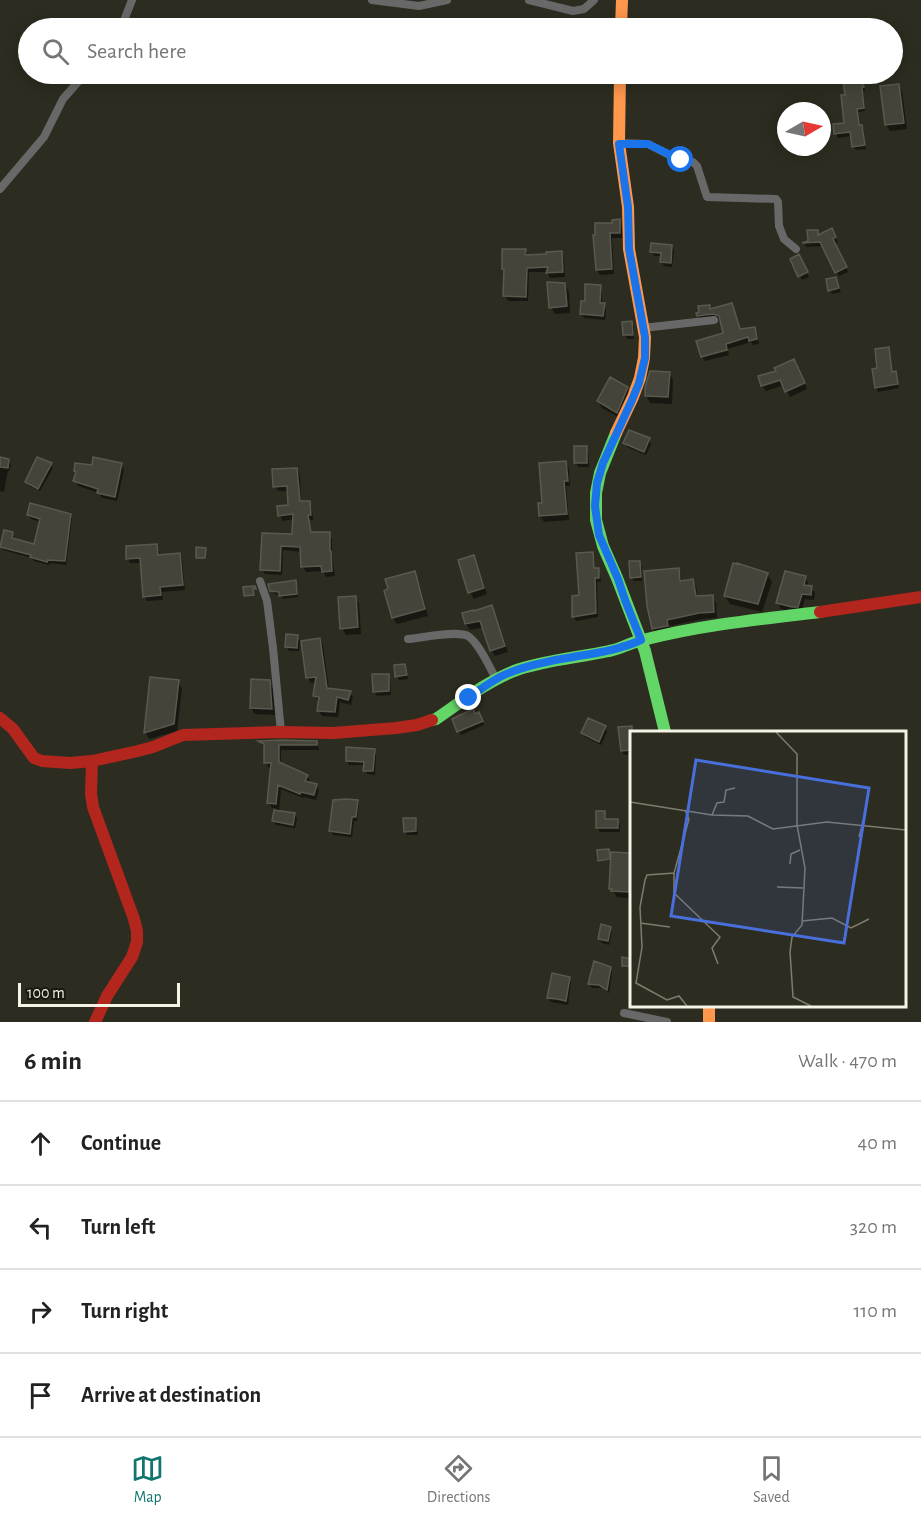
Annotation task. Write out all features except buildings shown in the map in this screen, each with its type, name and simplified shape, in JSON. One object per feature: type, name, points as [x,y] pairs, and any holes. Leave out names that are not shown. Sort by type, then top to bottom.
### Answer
[{"type":"street","points":[[125,18],[132,0]]},
{"type":"street","points":[[372,0],[419,6],[447,0]]},
{"type":"street","points":[[529,0],[573,11],[584,9],[594,0]]},
{"type":"street","points":[[621,18],[622,0]]},
{"type":"street","points":[[0,189],[44,136],[63,99],[76,84]]},
{"type":"street","points":[[620,84],[619,144],[628,207],[629,249],[645,337],[645,358],[639,383],[603,463],[597,483],[595,506],[599,535],[641,640],[666,731]]},
{"type":"street","points":[[619,144],[648,144],[671,156],[693,162],[697,166],[707,197],[776,199],[779,226],[784,239],[796,249]]},
{"type":"street","points":[[643,328],[714,320]]},
{"type":"street","points":[[260,581],[267,601],[281,732]]},
{"type":"street","points":[[0,718],[13,729],[30,753],[38,759],[56,763],[92,761],[153,747],[183,735],[281,732],[333,734],[417,725],[436,719],[496,679],[515,671],[570,657],[596,654],[619,649],[641,640],[732,622],[843,610],[921,597]]},
{"type":"street","points":[[408,639],[458,633],[467,636],[474,641],[496,679]]},
{"type":"street","points":[[92,761],[93,807],[137,931],[137,942],[132,957],[107,996],[95,1022]]},
{"type":"street","points":[[709,1007],[710,1022]]},
{"type":"street","points":[[624,1013],[667,1022]]},
{"type":"traffic: fast","points":[[616,433],[600,473],[596,493],[596,520],[603,546],[645,651],[665,731]]},
{"type":"traffic: fast","points":[[432,720],[494,681],[525,667],[613,650],[639,641],[687,630],[820,612]]},
{"type":"traffic: slow","points":[[621,18],[622,0]]},
{"type":"traffic: slow","points":[[616,433],[640,378],[645,337],[629,249],[628,207],[619,143],[620,84]]},
{"type":"traffic: slow","points":[[709,1007],[709,1022]]},
{"type":"traffic: jam","points":[[820,612],[921,597]]},
{"type":"traffic: jam","points":[[0,718],[13,729],[34,758],[42,761],[70,763],[92,761],[138,751],[183,735],[333,733],[396,728],[432,720]]},
{"type":"traffic: jam","points":[[92,761],[93,807],[137,931],[137,942],[132,957],[107,996],[95,1022]]},
{"type":"route","points":[[469,698],[488,684],[515,671],[570,657],[619,649],[641,640],[599,535],[595,506],[597,483],[603,463],[639,383],[646,349],[629,249],[628,207],[619,144],[648,144],[681,160]]}]
